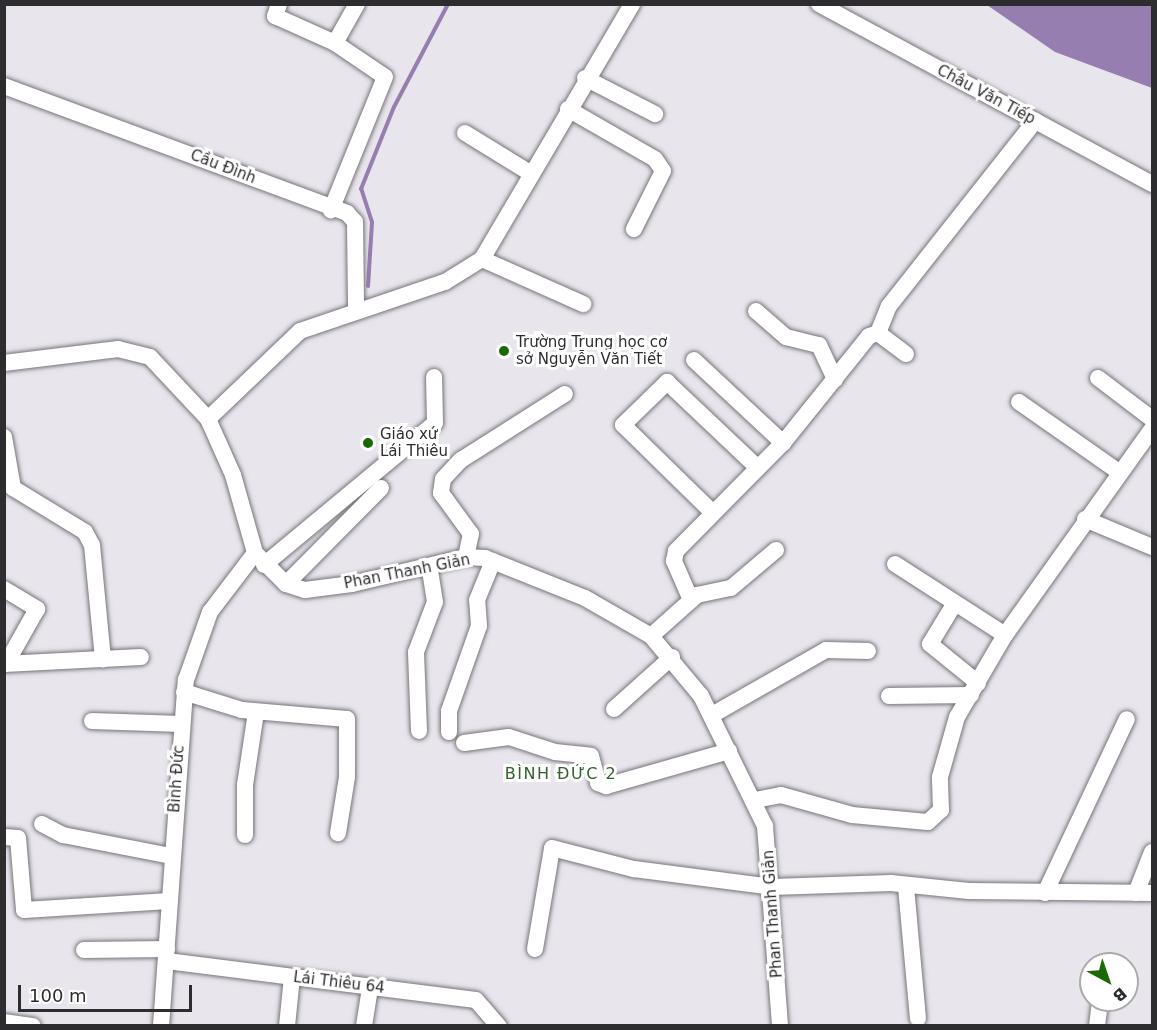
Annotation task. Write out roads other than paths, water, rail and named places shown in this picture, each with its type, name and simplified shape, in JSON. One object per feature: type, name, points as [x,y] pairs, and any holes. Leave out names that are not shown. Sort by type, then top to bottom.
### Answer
[{"type":"street","points":[[335,43],[357,4]]},
{"type":"street","points":[[208,419],[284,343],[356,310],[445,282],[482,259],[585,78],[632,4]]},
{"type":"street","name":"Châu Văn Tiếp","points":[[819,4],[1152,184]]},
{"type":"street","points":[[277,10],[335,43],[385,77],[332,210]]},
{"type":"street","points":[[585,78],[655,114]]},
{"type":"street","name":"Cầu Đình","points":[[4,86],[332,210],[347,213],[355,222],[356,310]]},
{"type":"street","points":[[568,109],[655,159],[663,171],[634,229]]},
{"type":"street","points":[[878,333],[889,306],[1035,121]]},
{"type":"street","points":[[465,133],[530,172]]},
{"type":"street","points":[[482,259],[583,304]]},
{"type":"street","points":[[756,311],[786,337],[819,345],[834,380]]},
{"type":"street","points":[[878,333],[906,354]]},
{"type":"street","points":[[691,600],[674,561],[676,551],[783,443],[868,336],[878,333]]},
{"type":"street","points":[[4,363],[135,350],[170,375],[208,419],[233,475],[260,559],[286,584],[381,488]]},
{"type":"street","points":[[694,360],[783,443]]},
{"type":"street","name":"Bình Đức","points":[[161,1026],[181,724],[184,692],[193,651],[210,612],[260,559],[435,423],[434,377]]},
{"type":"street","points":[[1098,378],[1152,419]]},
{"type":"street","points":[[713,513],[623,425],[667,382],[758,468]]},
{"type":"street","points":[[466,557],[471,534],[441,493],[443,479],[461,460],[565,394]]},
{"type":"street","points":[[1019,402],[1119,472]]},
{"type":"street","points":[[755,800],[781,795],[852,816],[928,822],[941,810],[940,777],[948,743],[974,689],[1005,635],[1085,519],[1152,429]]},
{"type":"street","points":[[4,437],[9,485],[85,532],[92,545],[103,659]]},
{"type":"street","points":[[1085,519],[1152,546]]},
{"type":"street","points":[[651,636],[691,600],[731,588],[776,550]]},
{"type":"street","name":"Phan Thanh Giản","points":[[286,584],[305,590],[352,584],[466,557],[493,561],[585,598],[651,636],[672,657],[712,715],[755,800],[765,826],[772,886],[780,1026]]},
{"type":"street","points":[[449,732],[449,711],[479,626],[477,600],[493,561]]},
{"type":"street","points":[[895,564],[1005,635]]},
{"type":"street","points":[[419,731],[416,652],[435,602],[429,566]]},
{"type":"street","points":[[4,588],[38,609],[5,664]]},
{"type":"street","points":[[955,603],[930,644],[974,689]]},
{"type":"street","points":[[712,715],[826,650],[868,651]]},
{"type":"street","points":[[5,664],[141,657]]},
{"type":"street","points":[[614,710],[672,657]]},
{"type":"street","points":[[889,696],[974,689]]},
{"type":"street","points":[[184,692],[256,712],[347,719],[347,777],[338,833]]},
{"type":"street","points":[[245,835],[245,784],[256,712]]},
{"type":"street","points":[[1045,892],[1127,718]]},
{"type":"street","points":[[92,720],[181,724]]},
{"type":"street","points":[[464,743],[509,737],[555,752],[591,756],[598,783],[606,786],[729,752]]},
{"type":"street","points":[[42,824],[63,835],[171,856]]},
{"type":"street","points":[[4,837],[18,838],[24,910],[169,901]]},
{"type":"street","points":[[535,949],[552,848],[634,869],[772,886],[891,882],[906,887],[1144,893],[1152,852]]},
{"type":"street","points":[[906,887],[918,1018]]},
{"type":"street","name":"Lái Thiêu 64","points":[[84,950],[167,955],[292,977],[476,1000],[499,1026]]},
{"type":"street","points":[[286,1026],[292,977]]},
{"type":"street","points":[[364,1026],[370,987]]},
{"type":"street","points":[[4,1022],[33,1026]]},
{"type":"waterway","points":[[368,286],[372,222],[361,189],[394,107],[448,4]]},
{"type":"place","name":"Trường Trung học cơ sở Nguyễn Văn Tiết","points":[[504,351]]},
{"type":"place","name":"Giáo xứ Lái Thiêu","points":[[368,443]]},
{"type":"district","name":"BÌNH ĐỨC 2","points":[[561,774]]}]
